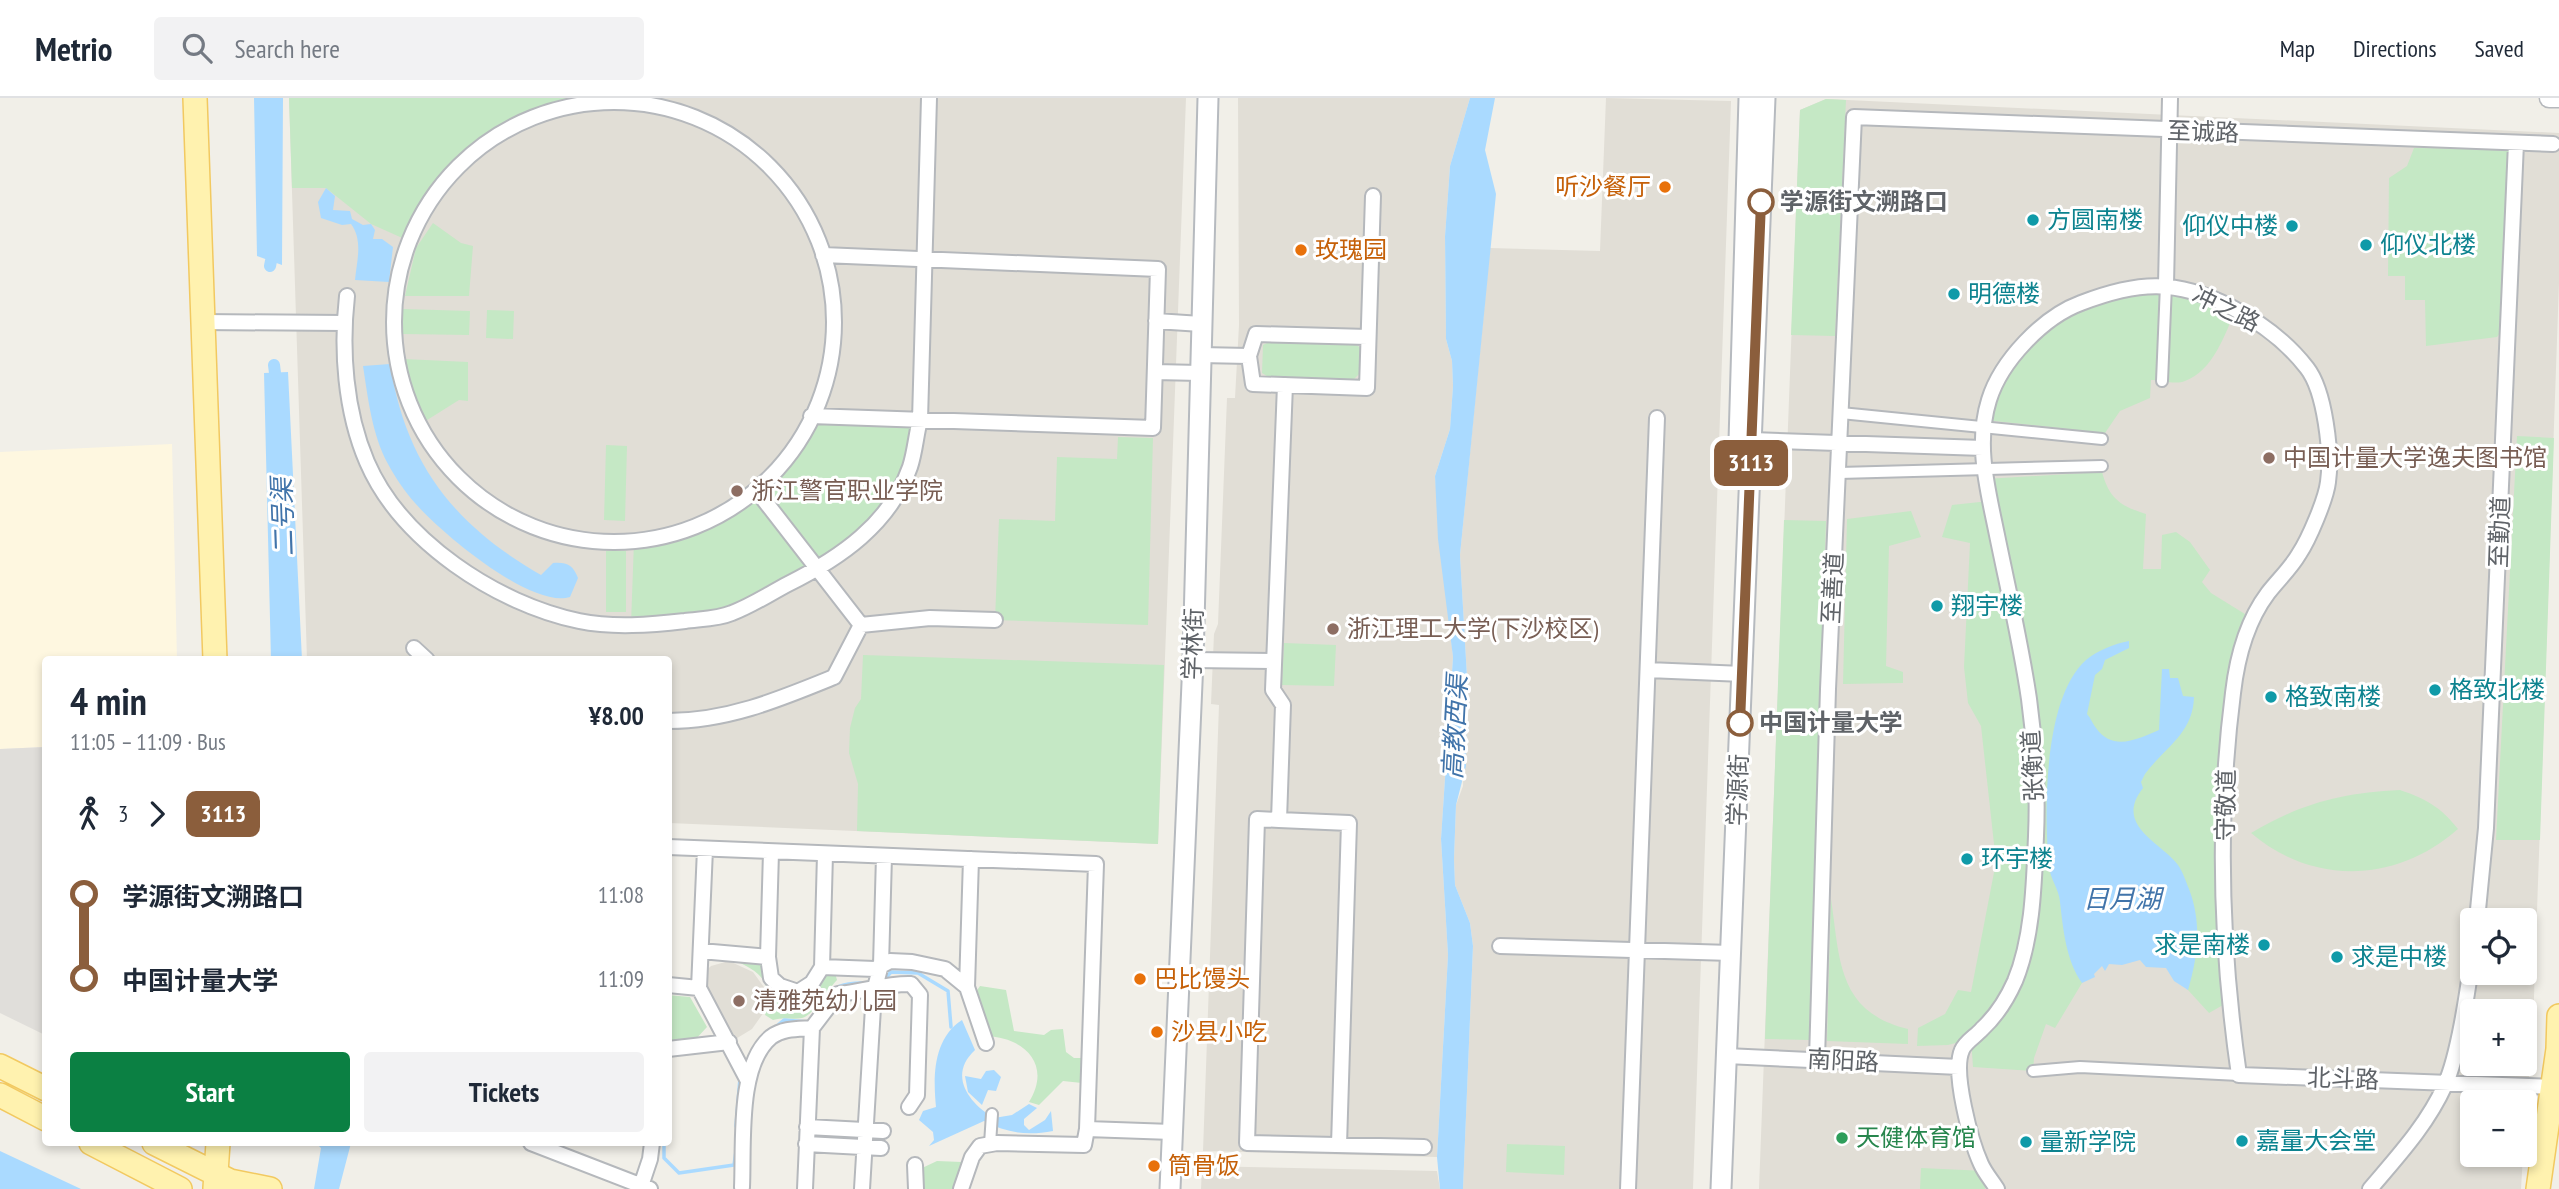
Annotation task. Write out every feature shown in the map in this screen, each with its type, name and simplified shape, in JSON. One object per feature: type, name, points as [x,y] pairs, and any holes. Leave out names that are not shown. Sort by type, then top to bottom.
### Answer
[{"type":"main road","points":[[186,98],[203,656]]},
{"type":"main road","points":[[195,98],[215,656]]},
{"type":"main road","name":"学林街","points":[[1170,1189],[1194,660],[1208,98]]},
{"type":"main road","name":"学源街","points":[[1721,1189],[1737,674],[1749,98]]},
{"type":"main road","name":"学源街","points":[[1737,674],[1752,440],[1765,98]]},
{"type":"main road","name":"学源街","points":[[1712,1189],[1727,953]]},
{"type":"main road","points":[[2538,1189],[2559,1016]]},
{"type":"main road","points":[[0,1066],[42,1087]]},
{"type":"main road","points":[[0,1095],[42,1117]]},
{"type":"main road","points":[[97,1146],[180,1189]]},
{"type":"main road","points":[[158,1146],[223,1183],[270,1189]]},
{"type":"main road","points":[[218,1146],[223,1183]]},
{"type":"main road","points":[[223,1183],[229,1146]]},
{"type":"street","points":[[347,296],[344,323],[350,402],[367,462],[400,517],[438,554],[519,602],[580,622],[650,625],[729,615],[854,545],[893,503],[910,466],[919,420],[929,98]]},
{"type":"street","points":[[2162,381],[2170,98]]},
{"type":"street","points":[[2549,98],[2559,99]]},
{"type":"street","points":[[597,101],[658,105],[716,125],[766,161],[804,209],[823,255],[828,267],[834,328],[824,389],[798,445],[757,491],[705,524],[646,541],[610,542],[584,542],[525,525],[473,493],[432,447],[404,391],[395,345],[394,301],[409,241],[439,187],[482,144],[537,114],[597,101]]},
{"type":"street","name":"至诚路","points":[[1854,117],[2553,144]]},
{"type":"street","name":"至善道","points":[[1817,1059],[1828,703],[1854,117]]},
{"type":"street","name":"至勤道","points":[[2478,908],[2486,828],[2516,143]]},
{"type":"street","points":[[1368,337],[1256,334],[1250,356],[1253,384],[1367,388],[1373,196]]},
{"type":"street","points":[[811,416],[1153,428],[1158,269],[823,255]]},
{"type":"street","name":"冲之路","points":[[1983,448],[1989,397],[2001,376],[2029,339],[2070,307],[2119,288],[2166,285],[2200,292],[2236,309],[2275,334],[2311,372],[2323,408],[2328,444],[2329,485],[2300,554]]},
{"type":"street","points":[[1156,321],[1201,324]]},
{"type":"street","points":[[202,322],[344,323]]},
{"type":"street","points":[[1154,372],[1250,356]]},
{"type":"street","points":[[1279,820],[1283,705],[1273,690],[1285,385]]},
{"type":"street","points":[[1841,413],[2102,439]]},
{"type":"street","points":[[1628,1189],[1657,418]]},
{"type":"street","points":[[1752,440],[1983,448]]},
{"type":"street","name":"张衡道","points":[[1959,1067],[1962,1047],[1985,1027],[2005,1002],[2017,975],[2033,896],[2037,823],[2029,698],[1984,470],[1983,448]]},
{"type":"street","points":[[1839,473],[2102,466]]},
{"type":"street","points":[[757,491],[860,625]]},
{"type":"street","name":"守敬道","points":[[2239,1074],[2229,985],[2224,877],[2226,764],[2233,688],[2246,632],[2265,597],[2300,554]]},
{"type":"street","points":[[860,625],[930,618],[995,620]]},
{"type":"street","points":[[672,721],[705,721],[770,703],[834,677],[860,625]]},
{"type":"street","points":[[414,648],[423,656]]},
{"type":"street","points":[[1194,660],[1274,661]]},
{"type":"street","points":[[1648,670],[1737,674]]},
{"type":"street","points":[[1339,1145],[1349,823],[1258,819],[1247,1143],[1424,1147]]},
{"type":"street","points":[[672,847],[1096,864],[1087,1129],[1084,1144],[980,1146],[972,1157],[961,1189]]},
{"type":"street","points":[[705,849],[699,988],[747,1079]]},
{"type":"street","points":[[771,852],[768,957],[771,978],[780,986],[798,992],[811,983],[822,967],[825,854]]},
{"type":"street","points":[[862,1189],[874,991],[880,970],[884,856]]},
{"type":"street","points":[[971,859],[967,987],[986,1043]]},
{"type":"street","points":[[1500,946],[1727,953]]},
{"type":"street","points":[[701,951],[768,957]]},
{"type":"street","points":[[880,970],[890,961],[912,962],[945,970],[967,987]]},
{"type":"street","points":[[822,967],[880,970]]},
{"type":"street","points":[[805,1189],[812,1028],[838,994],[911,984],[920,995],[917,1095],[909,1107]]},
{"type":"street","points":[[672,985],[699,988]]},
{"type":"street","points":[[2370,1189],[2417,1134],[2446,1083],[2469,985]]},
{"type":"street","points":[[741,1188],[747,1079],[757,1053],[771,1037],[787,1030],[812,1028]]},
{"type":"street","points":[[672,1048],[714,1041],[729,1042]]},
{"type":"street","name":"南阳路","points":[[1726,1056],[1959,1067]]},
{"type":"street","points":[[1959,1067],[1963,1098],[1980,1163],[1997,1189]]},
{"type":"street","points":[[2033,1071],[2081,1067],[2239,1074]]},
{"type":"street","name":"北斗路","points":[[2239,1074],[2552,1087]]},
{"type":"street","points":[[990,1144],[992,1114]]},
{"type":"street","points":[[807,1127],[883,1131]]},
{"type":"street","points":[[1087,1129],[1172,1132]]},
{"type":"street","points":[[806,1144],[881,1147]]},
{"type":"street","points":[[539,1146],[645,1187],[652,1146]]},
{"type":"street","points":[[915,1165],[916,1189]]},
{"type":"shaded area","name":"浙江警官职业学院","points":[[289,98],[1186,98],[1158,844],[672,823],[672,656],[307,656]]},
{"type":"shaded area","name":"浙江理工大学(下沙校区)","points":[[1238,98],[1470,98],[1450,166],[1445,236],[1446,339],[1452,361],[1453,386],[1450,429],[1435,476],[1453,657],[1441,839],[1448,955],[1437,1157],[1203,1151],[1219,705],[1211,704],[1214,634],[1218,624],[1227,398],[1235,398],[1239,325]]},
{"type":"shaded area","name":"中国计量大学","points":[[1606,98],[1731,101],[1693,1189],[1463,1189],[1473,946],[1470,923],[1455,885],[1454,859],[1456,805],[1463,786],[1467,677],[1460,555],[1490,248],[1600,251]]},
{"type":"shaded area","name":"中国计量大学","points":[[1826,99],[2559,133],[2559,283],[2537,911],[2537,908],[2460,908],[2460,985],[2534,985],[2534,999],[2460,999],[2460,1076],[2529,1076],[2528,1090],[2460,1090],[2460,1167],[2522,1167],[2521,1189],[1759,1189],[1800,110]]},
{"type":"shaded area","points":[[172,444],[177,656],[42,656],[42,747],[0,749],[0,452]]},
{"type":"shaded area","points":[[42,747],[42,1034],[0,1013],[0,749]]},
{"type":"shaded area","name":"清雅苑幼儿园","points":[[729,961],[753,972],[766,990],[764,1012],[752,1029],[734,1040],[699,977],[711,966]]},
{"type":"shaded area","points":[[1202,1166],[1437,1171],[1440,1189],[1201,1189]]},
{"type":"green space","points":[[289,98],[659,98],[658,105],[597,101],[537,114],[483,144],[439,187],[409,241],[371,224],[326,188],[292,188]]},
{"type":"green space","points":[[1826,99],[1846,100],[1835,336],[1791,335],[1800,110]]},
{"type":"green space","points":[[2414,148],[2509,149],[2503,329],[2497,337],[2426,346],[2425,300],[2405,300],[2405,276],[2388,276],[2389,178],[2407,166]]},
{"type":"green space","points":[[433,223],[461,243],[473,246],[469,296],[405,296],[416,248]]},
{"type":"green space","points":[[2166,285],[2236,309],[2217,351],[2195,376],[2177,383],[2151,380],[2150,398],[2120,411],[2105,433],[1985,420],[2007,365],[2070,307]]},
{"type":"green space","points":[[403,309],[470,311],[469,335],[402,334]]},
{"type":"green space","points":[[487,310],[514,311],[513,339],[486,338]]},
{"type":"green space","points":[[1271,341],[1353,342],[1363,350],[1362,371],[1353,380],[1270,378],[1262,373],[1263,345]]},
{"type":"green space","points":[[404,359],[468,362],[468,401],[459,400],[424,422],[408,383]]},
{"type":"green space","points":[[811,416],[920,420],[910,466],[854,545],[729,615],[631,624],[634,541],[689,531],[715,519],[739,503],[781,463]]},
{"type":"green space","points":[[2517,436],[2554,438],[2540,840],[2496,840]]},
{"type":"green space","points":[[1118,437],[1153,438],[1148,625],[995,620],[999,519],[1055,521],[1057,457],[1117,459]]},
{"type":"green space","points":[[606,445],[627,446],[625,521],[604,520]]},
{"type":"green space","points":[[2102,472],[2108,488],[2117,500],[2146,514],[2143,569],[2161,569],[2162,535],[2176,532],[2190,542],[2210,570],[2202,582],[2211,593],[2253,619],[2226,764],[2230,1001],[2209,1013],[2188,990],[2167,950],[2099,948],[2055,1028],[2046,1024],[2034,1058],[2033,1071],[1973,1067],[1971,1039],[1948,1045],[1917,1046],[1918,1028],[1945,1014],[1958,990],[1971,992],[1996,862],[1981,726],[1968,703],[1964,667],[1970,543],[1942,537],[1952,505],[1989,501],[1985,479]]},
{"type":"green space","points":[[1911,511],[1921,537],[1889,546],[1886,666],[1903,672],[1903,683],[1843,684],[1847,519]]},
{"type":"green space","points":[[1784,520],[1826,521],[1809,1040],[1765,1039]]},
{"type":"green space","points":[[606,551],[626,551],[626,612],[606,612]]},
{"type":"green space","points":[[1284,643],[1336,645],[1334,686],[1282,685]]},
{"type":"green space","points":[[863,655],[1164,665],[1158,844],[857,831],[858,784],[849,753],[850,728],[855,708],[861,699]]},
{"type":"green space","points":[[2400,790],[2432,805],[2458,829],[2434,847],[2409,860],[2382,868],[2355,871],[2328,869],[2301,862],[2275,850],[2251,833],[2288,814],[2322,801]]},
{"type":"green space","points":[[1831,899],[1846,980],[1867,1010],[1885,1021],[1908,1029],[1908,1044],[1827,1041]]},
{"type":"green space","points":[[738,962],[774,966],[777,977],[792,987],[824,971],[835,973],[837,980],[806,1016],[773,1020],[765,1015],[768,996],[764,982],[755,971]]},
{"type":"green space","points":[[980,986],[1006,990],[1014,1031],[1044,1035],[1051,1030],[1063,1029],[1066,1052],[1074,1058],[1084,1058],[1082,1083],[1063,1081],[1039,1105],[1029,1102],[1035,1089],[1036,1065],[1023,1048],[1013,1042],[987,1036],[973,996]]},
{"type":"green space","points":[[672,995],[690,997],[707,1027],[694,1041],[672,1043]]},
{"type":"green space","points":[[1507,1144],[1565,1146],[1564,1175],[1506,1172]]},
{"type":"green space","points":[[937,1161],[962,1162],[955,1189],[920,1189],[920,1169]]},
{"type":"green space","points":[[1921,1168],[1986,1171],[1985,1189],[1920,1189]]},
{"type":"water","points":[[254,98],[283,98],[282,265],[257,256]]},
{"type":"water","name":"高教西渠","points":[[1470,98],[1495,98],[1485,150],[1496,194],[1460,555],[1467,677],[1466,766],[1456,805],[1454,859],[1455,885],[1470,923],[1473,946],[1463,1189],[1440,1189],[1437,1157],[1448,955],[1441,839],[1453,657],[1438,539],[1435,476],[1450,429],[1453,386],[1452,361],[1446,339],[1445,236],[1450,166]]},
{"type":"water","points":[[326,188],[335,196],[333,210],[350,211],[352,219],[363,225],[371,224],[375,230],[373,239],[382,239],[393,247],[389,282],[355,280],[358,250],[355,230],[351,224],[342,225],[321,218],[318,202]]},
{"type":"water","points":[[390,364],[408,432],[422,462],[439,488],[459,513],[483,535],[541,575],[553,563],[572,567],[578,578],[570,597],[553,598],[510,580],[444,532],[408,494],[388,464],[378,441],[363,366]]},
{"type":"water","points":[[288,372],[302,656],[271,656],[264,373]]},
{"type":"water","name":"日月湖","points":[[2129,641],[2129,648],[2105,660],[2102,669],[2095,675],[2087,714],[2103,735],[2118,742],[2143,737],[2159,730],[2162,669],[2169,669],[2170,678],[2178,678],[2183,696],[2194,697],[2189,721],[2183,731],[2145,774],[2141,782],[2143,788],[2135,801],[2134,813],[2143,832],[2178,865],[2193,902],[2197,940],[2188,990],[2174,981],[2166,968],[2146,967],[2140,960],[2122,965],[2109,964],[2105,971],[2102,966],[2094,974],[2095,977],[2082,983],[2069,955],[2059,897],[2050,871],[2047,788],[2054,728],[2061,701],[2072,678],[2086,660],[2106,648]]},
{"type":"water","points":[[962,1020],[975,1050],[967,1060],[962,1079],[970,1097],[994,1118],[1012,1115],[1029,1104],[1037,1108],[1024,1119],[1024,1125],[1029,1130],[1045,1120],[1051,1111],[1053,1131],[1017,1132],[984,1121],[929,1146],[934,1140],[933,1132],[919,1120],[923,1111],[936,1107],[935,1071],[940,1048],[952,1028]]},
{"type":"water","points":[[994,1070],[1001,1077],[996,1091],[988,1090],[982,1105],[968,1092],[965,1076],[981,1079],[986,1071]]},
{"type":"water","points":[[319,1146],[350,1146],[339,1189],[314,1189],[321,1148]]},
{"type":"water","points":[[0,1151],[81,1189],[0,1189]]},
{"type":"waterway","points":[[270,266],[271,261]]},
{"type":"waterway","name":"二号渠","points":[[274,365],[275,373]]},
{"type":"waterway","points":[[883,981],[891,972],[918,973],[948,991],[951,1027]]},
{"type":"waterway","points":[[819,1009],[833,990],[845,984],[869,983]]},
{"type":"waterway","points":[[773,1029],[784,1020],[808,1022]]},
{"type":"waterway","points":[[736,1126],[740,1078]]},
{"type":"waterway","points":[[664,1146],[664,1158],[679,1173],[734,1165],[736,1151]]},
{"type":"bus line","name":"3113","points":[[1740,723],[1761,202]]},
{"type":"place","name":"听沙餐厅","points":[[1665,187]]},
{"type":"place","name":"学源街文溯路口","points":[[1761,202]]},
{"type":"place","name":"方圆南楼","points":[[2033,220]]},
{"type":"place","name":"仰仪中楼","points":[[2292,226]]},
{"type":"place","name":"仰仪北楼","points":[[2366,245]]},
{"type":"place","name":"玫瑰园","points":[[1301,250]]},
{"type":"place","name":"明德楼","points":[[1954,294]]},
{"type":"place","name":"中国计量大学逸夫图书馆","points":[[2269,458]]},
{"type":"place","name":"浙江警官职业学院","points":[[737,491]]},
{"type":"place","name":"翔宇楼","points":[[1937,606]]},
{"type":"place","name":"浙江理工大学(下沙校区)","points":[[1333,629]]},
{"type":"place","name":"格致北楼","points":[[2435,690]]},
{"type":"place","name":"格致南楼","points":[[2271,697]]},
{"type":"place","name":"中国计量大学","points":[[1740,723]]},
{"type":"place","name":"环宇楼","points":[[1967,859]]},
{"type":"place","name":"求是南楼","points":[[2264,945]]},
{"type":"place","name":"求是中楼","points":[[2337,957]]},
{"type":"place","name":"巴比馒头","points":[[1140,979]]},
{"type":"place","name":"清雅苑幼儿园","points":[[739,1001]]},
{"type":"place","name":"沙县小吃","points":[[1157,1032]]},
{"type":"place","name":"天健体育馆","points":[[1842,1138]]},
{"type":"place","name":"嘉量大会堂","points":[[2242,1141]]},
{"type":"place","name":"量新学院","points":[[2026,1142]]},
{"type":"place","name":"筒骨饭","points":[[1154,1166]]}]
